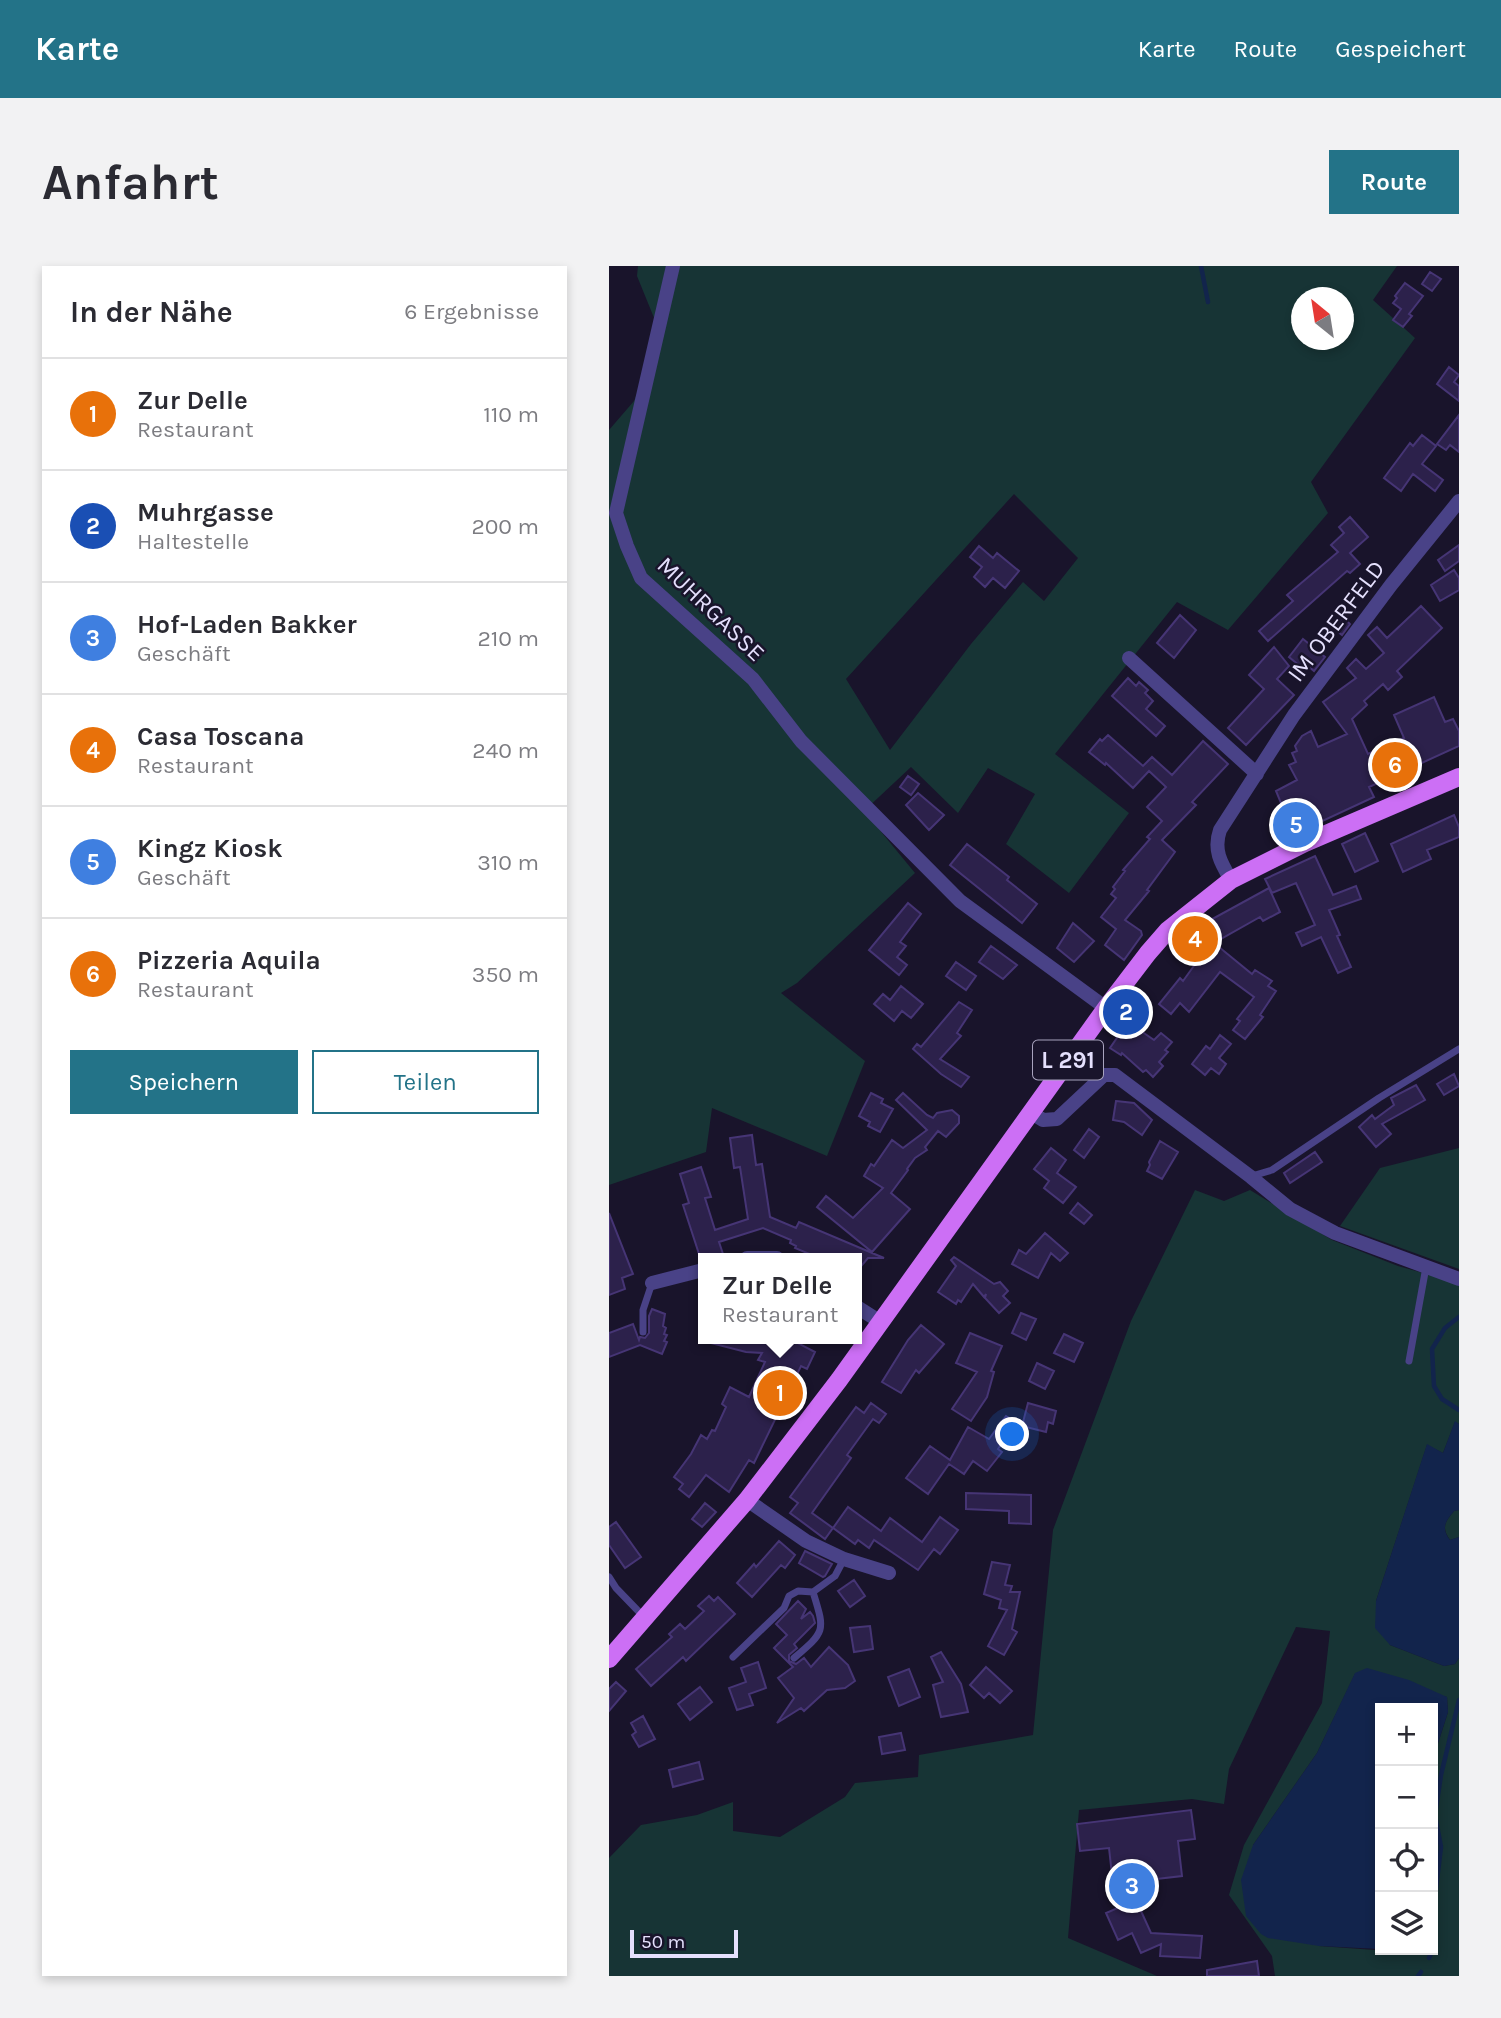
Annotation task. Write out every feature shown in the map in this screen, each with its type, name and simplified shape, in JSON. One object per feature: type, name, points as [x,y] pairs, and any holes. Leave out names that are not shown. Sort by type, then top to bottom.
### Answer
[{"type":"main road","name":"L 291","points":[[609,1659],[747,1500],[839,1380],[1106,1008],[1168,930],[1231,880],[1305,843],[1459,777]]},
{"type":"street","name":"MUHRGASSE","points":[[673,266],[616,513],[641,578],[753,680],[801,741],[960,901],[1106,1008]]},
{"type":"street","name":"IM OBERFELD","points":[[1231,880],[1218,853],[1216,841],[1220,830],[1294,715],[1391,585],[1459,501]]},
{"type":"street","points":[[1129,658],[1257,774]]},
{"type":"street","points":[[1030,1112],[1043,1120],[1057,1119],[1104,1075],[1115,1075],[1290,1209],[1335,1233],[1459,1279]]},
{"type":"street","points":[[652,1283],[698,1271]]},
{"type":"street","points":[[862,1310],[879,1321]]},
{"type":"street","points":[[747,1500],[806,1541],[844,1559],[889,1573]]},
{"type":"lane","points":[[1251,1177],[1272,1170],[1379,1098],[1459,1049]]},
{"type":"lane","points":[[1409,1361],[1426,1267]]},
{"type":"lane","points":[[643,1332],[643,1310],[652,1283]]},
{"type":"lane","points":[[733,1657],[784,1608],[789,1596],[798,1591],[813,1592],[835,1576],[844,1559]]},
{"type":"lane","points":[[609,1577],[616,1588],[646,1618]]},
{"type":"lane","points":[[795,1658],[823,1629],[813,1592]]},
{"type":"green space","points":[[638,266],[1397,266],[1373,300],[1415,338],[1311,482],[1328,513],[1228,630],[1177,602],[1055,754],[1129,813],[1069,893],[1006,844],[1035,794],[988,768],[958,813],[911,767],[864,811],[915,873],[797,983],[781,993],[865,1061],[827,1156],[712,1108],[706,1152],[609,1185],[609,430],[634,401],[661,335],[637,276]],"holes":[[[1014,494],[1078,558],[1044,601],[1023,582],[971,644],[890,750],[846,679]]]},
{"type":"green space","points":[[1459,1148],[1459,1269],[1340,1226],[1380,1168]]},
{"type":"green space","points":[[1195,1190],[1224,1201],[1250,1190],[1332,1240],[1398,1266],[1459,1283],[1459,1424],[1455,1422],[1443,1453],[1427,1445],[1376,1601],[1390,1645],[1444,1666],[1455,1664],[1459,1658],[1459,1976],[1275,1976],[1272,1956],[1229,1895],[1244,1845],[1322,1703],[1330,1631],[1296,1627],[1229,1769],[1224,1804],[1192,1799],[1079,1810],[1068,1938],[1157,1976],[609,1976],[609,1858],[641,1825],[697,1815],[733,1802],[733,1831],[780,1837],[845,1797],[855,1783],[918,1777],[919,1755],[1033,1735],[1053,1530],[1131,1321]],"holes":[[[1355,1674],[1447,1697],[1448,1712],[1438,1743],[1438,1955],[1375,1955],[1375,1950],[1319,1946],[1253,1845],[1317,1753]]]},
{"type":"green space","points":[[1459,1510],[1459,1537],[1450,1540],[1445,1525],[1454,1511]]},
{"type":"water","points":[[1455,1421],[1459,1424],[1459,1510],[1454,1511],[1445,1528],[1450,1540],[1459,1537],[1459,1658],[1455,1664],[1444,1666],[1390,1645],[1375,1628],[1376,1601],[1427,1444],[1443,1453]]},
{"type":"water","points":[[1367,1668],[1409,1680],[1447,1697],[1448,1712],[1438,1743],[1438,1703],[1375,1703],[1375,1949],[1319,1946],[1268,1938],[1261,1934],[1246,1916],[1241,1880],[1253,1845],[1317,1753],[1355,1673]]},
{"type":"building","points":[[1430,272],[1441,279],[1432,291],[1422,284]]},
{"type":"building","points":[[1405,283],[1423,296],[1403,327],[1393,320],[1401,309],[1393,303]]},
{"type":"building","points":[[1449,367],[1459,375],[1454,382],[1459,386],[1459,401],[1437,384]]},
{"type":"building","points":[[1459,415],[1459,452],[1450,445],[1446,450],[1437,444]]},
{"type":"building","points":[[1422,435],[1436,446],[1422,464],[1443,480],[1435,491],[1413,474],[1401,491],[1384,478],[1410,443],[1413,446]]},
{"type":"building","points":[[1350,517],[1368,537],[1350,553],[1360,564],[1350,573],[1347,571],[1268,641],[1259,631],[1293,601],[1287,595],[1338,552],[1331,545],[1344,533],[1339,527]]},
{"type":"building","points":[[1459,545],[1459,561],[1445,571],[1438,560]]},
{"type":"building","points":[[979,546],[993,558],[997,553],[1019,571],[1005,588],[993,578],[985,587],[974,577],[982,567],[970,557]]},
{"type":"building","points":[[1454,570],[1459,578],[1459,590],[1440,601],[1431,585]]},
{"type":"building","points":[[1421,606],[1442,628],[1397,671],[1402,677],[1388,690],[1383,684],[1364,701],[1367,705],[1352,719],[1368,754],[1404,738],[1394,715],[1434,697],[1445,722],[1453,719],[1459,731],[1459,746],[1369,787],[1374,797],[1286,838],[1279,825],[1288,820],[1276,791],[1297,780],[1289,765],[1296,762],[1292,753],[1297,751],[1295,746],[1302,736],[1311,731],[1318,747],[1347,734],[1323,702],[1356,678],[1347,668],[1356,659],[1366,669],[1384,653],[1368,635],[1377,627],[1387,638]]},
{"type":"building","points":[[1180,615],[1196,630],[1174,658],[1157,643]]},
{"type":"building","points":[[1341,615],[1350,624],[1342,635],[1332,627]]},
{"type":"building","points":[[1303,639],[1325,657],[1314,671],[1309,667],[1306,671],[1289,657]]},
{"type":"building","points":[[1274,647],[1289,666],[1277,679],[1294,695],[1246,745],[1228,728],[1264,689],[1249,675]]},
{"type":"building","points":[[1128,678],[1136,686],[1139,682],[1148,690],[1145,693],[1153,701],[1146,709],[1165,726],[1156,736],[1112,696]]},
{"type":"building","points":[[1108,735],[1143,766],[1152,757],[1172,775],[1203,741],[1228,764],[1192,802],[1196,805],[1162,840],[1175,852],[1147,890],[1149,891],[1125,920],[1141,931],[1142,935],[1124,960],[1105,945],[1116,929],[1101,917],[1116,898],[1111,894],[1125,871],[1123,870],[1162,821],[1147,807],[1166,787],[1149,771],[1133,788],[1106,763],[1105,765],[1089,752],[1100,739],[1102,741]]},
{"type":"building","points":[[908,776],[919,784],[911,795],[900,787]]},
{"type":"building","points":[[918,793],[944,815],[929,830],[906,805]]},
{"type":"building","points":[[1454,815],[1459,827],[1459,837],[1427,850],[1431,859],[1403,872],[1391,844]]},
{"type":"building","points":[[1365,833],[1378,861],[1355,872],[1342,844]]},
{"type":"building","points":[[967,844],[1009,877],[1007,880],[1037,904],[1022,923],[950,865]]},
{"type":"building","points":[[1315,856],[1333,895],[1356,886],[1361,899],[1329,910],[1351,967],[1338,973],[1321,937],[1302,946],[1296,933],[1315,925],[1296,883],[1272,893],[1265,879]]},
{"type":"building","points":[[1269,888],[1280,912],[1263,921],[1260,917],[1214,943],[1252,974],[1255,970],[1272,981],[1268,986],[1276,991],[1260,1015],[1263,1017],[1245,1039],[1233,1030],[1240,1021],[1237,1019],[1254,997],[1220,972],[1189,1012],[1180,1003],[1171,1014],[1159,1004],[1180,978],[1183,981],[1201,956],[1183,940],[1194,926],[1196,928]]},
{"type":"building","points":[[908,903],[921,914],[900,942],[906,946],[897,957],[907,965],[899,975],[869,950]]},
{"type":"building","points":[[1073,923],[1094,941],[1074,962],[1057,948]]},
{"type":"building","points":[[991,946],[1017,965],[1003,979],[979,962]]},
{"type":"building","points":[[956,962],[976,976],[966,990],[946,976]]},
{"type":"building","points":[[901,986],[923,1004],[911,1018],[902,1011],[894,1021],[874,1004],[883,994],[890,1000]]},
{"type":"building","points":[[959,1002],[972,1010],[957,1033],[961,1036],[940,1059],[969,1077],[961,1087],[941,1074],[913,1049],[917,1044],[921,1047]]},
{"type":"building","points":[[1128,1022],[1154,1040],[1161,1033],[1172,1042],[1159,1062],[1163,1066],[1153,1077],[1146,1070],[1143,1072],[1122,1053],[1121,1055],[1110,1048]]},
{"type":"building","points":[[1220,1035],[1231,1044],[1219,1058],[1226,1064],[1219,1074],[1211,1068],[1205,1075],[1192,1064],[1206,1046],[1210,1049]]},
{"type":"building","points":[[1454,1074],[1459,1086],[1444,1095],[1437,1084]]},
{"type":"building","points":[[1416,1085],[1425,1100],[1382,1124],[1391,1134],[1376,1147],[1359,1127],[1372,1115],[1375,1119],[1394,1105],[1391,1098]]},
{"type":"building","points":[[871,1093],[883,1099],[881,1103],[893,1109],[880,1132],[868,1126],[870,1122],[859,1116]]},
{"type":"building","points":[[903,1093],[933,1118],[937,1113],[952,1110],[959,1116],[959,1123],[946,1137],[938,1131],[925,1147],[927,1150],[915,1158],[907,1169],[891,1193],[910,1209],[872,1252],[817,1207],[826,1196],[853,1218],[883,1188],[864,1176],[871,1164],[874,1166],[892,1140],[903,1148],[927,1130],[896,1100]]},
{"type":"building","points":[[1116,1101],[1134,1103],[1152,1120],[1142,1135],[1124,1122],[1113,1120]]},
{"type":"building","points":[[1089,1129],[1099,1137],[1084,1158],[1074,1150]]},
{"type":"building","points":[[752,1135],[756,1165],[762,1164],[770,1217],[796,1228],[799,1222],[884,1258],[868,1258],[862,1265],[862,1253],[807,1253],[795,1248],[796,1246],[790,1243],[791,1240],[763,1228],[719,1242],[723,1253],[699,1253],[683,1205],[689,1203],[680,1174],[701,1167],[711,1197],[705,1198],[715,1230],[748,1219],[740,1167],[734,1168],[730,1138]]},
{"type":"building","points":[[1160,1141],[1178,1152],[1162,1179],[1147,1171]]},
{"type":"building","points":[[1051,1148],[1066,1160],[1057,1173],[1076,1187],[1063,1203],[1044,1188],[1049,1181],[1034,1169]]},
{"type":"building","points":[[1315,1152],[1322,1162],[1290,1183],[1284,1173]]},
{"type":"building","points":[[1078,1203],[1092,1215],[1084,1224],[1070,1213]]},
{"type":"building","points":[[609,1213],[633,1274],[622,1278],[625,1289],[609,1295]]},
{"type":"building","points":[[1045,1233],[1068,1253],[1060,1261],[1051,1253],[1038,1278],[1012,1264],[1019,1250],[1026,1254]]},
{"type":"building","points":[[954,1257],[994,1284],[1000,1282],[1008,1291],[1003,1296],[1010,1303],[999,1313],[985,1298],[986,1294],[984,1297],[973,1284],[961,1302],[958,1300],[956,1304],[938,1292],[956,1266],[951,1260]]},
{"type":"building","points":[[652,1309],[665,1314],[663,1326],[666,1328],[664,1334],[667,1335],[664,1341],[667,1342],[662,1354],[640,1345],[609,1357],[609,1333],[633,1324],[639,1340],[640,1337],[645,1338],[649,1333],[649,1316]]},
{"type":"building","points":[[1021,1313],[1036,1319],[1026,1340],[1012,1333]]},
{"type":"building","points":[[921,1325],[944,1344],[919,1373],[916,1370],[901,1393],[882,1382],[908,1340]]},
{"type":"building","points":[[970,1333],[1002,1346],[991,1371],[994,1372],[987,1397],[971,1421],[952,1409],[977,1372],[956,1363]]},
{"type":"building","points":[[1064,1334],[1083,1343],[1074,1362],[1054,1353]]},
{"type":"building","points":[[715,1344],[779,1344],[790,1348],[792,1344],[800,1344],[815,1352],[807,1369],[801,1366],[754,1463],[749,1460],[729,1492],[706,1475],[689,1497],[679,1489],[683,1484],[674,1477],[701,1435],[707,1439],[712,1430],[715,1431],[726,1407],[722,1404],[730,1387],[749,1397],[765,1362],[758,1360],[762,1353]]},
{"type":"building","points":[[1037,1363],[1054,1371],[1045,1389],[1029,1381]]},
{"type":"building","points":[[871,1403],[886,1414],[879,1423],[873,1419],[847,1455],[851,1458],[812,1513],[833,1528],[825,1539],[790,1513],[798,1503],[790,1497],[856,1407],[864,1413]]},
{"type":"building","points":[[1028,1403],[1056,1411],[1053,1424],[1048,1422],[1046,1432],[1022,1426]]},
{"type":"building","points":[[1006,1416],[1017,1423],[998,1449],[1002,1452],[987,1471],[973,1461],[964,1474],[949,1464],[928,1494],[906,1478],[930,1446],[950,1460],[968,1427],[989,1439]]},
{"type":"building","points":[[966,1493],[1031,1495],[1031,1524],[1009,1523],[1009,1511],[966,1509]]},
{"type":"building","points":[[705,1503],[716,1512],[702,1527],[692,1519]]},
{"type":"building","points":[[848,1507],[881,1531],[890,1518],[922,1542],[940,1517],[958,1530],[940,1554],[934,1549],[918,1570],[874,1540],[869,1548],[858,1540],[855,1544],[833,1528]]},
{"type":"building","points":[[616,1522],[641,1557],[625,1568],[609,1545],[609,1527]]},
{"type":"building","points":[[779,1541],[795,1555],[785,1568],[781,1565],[752,1597],[737,1583],[754,1564],[756,1567]]},
{"type":"building","points":[[805,1551],[832,1564],[825,1576],[799,1563]]},
{"type":"building","points":[[992,1562],[1010,1565],[1005,1585],[1012,1586],[1010,1592],[1020,1592],[1012,1629],[1017,1632],[1004,1655],[988,1646],[1007,1610],[999,1608],[1001,1600],[984,1594]]},
{"type":"building","points":[[854,1580],[865,1596],[850,1607],[838,1591]]},
{"type":"building","points":[[709,1596],[714,1601],[718,1597],[735,1614],[686,1661],[683,1657],[651,1686],[636,1669],[672,1637],[669,1634],[680,1624],[685,1629],[704,1611],[698,1606]]},
{"type":"building","points":[[798,1601],[806,1609],[801,1619],[810,1612],[815,1623],[794,1644],[797,1648],[789,1655],[789,1661],[796,1664],[804,1658],[811,1667],[829,1647],[848,1665],[855,1681],[845,1688],[827,1690],[804,1711],[801,1708],[777,1723],[794,1698],[778,1678],[793,1667],[774,1648],[787,1635],[776,1624]]},
{"type":"building","points":[[870,1626],[873,1649],[854,1652],[850,1628]]},
{"type":"building","points":[[941,1652],[961,1684],[968,1712],[941,1717],[933,1685],[943,1682],[931,1657]]},
{"type":"building","points":[[758,1662],[766,1688],[749,1694],[753,1705],[737,1710],[729,1688],[746,1682],[741,1668]]},
{"type":"building","points":[[986,1667],[1012,1691],[1000,1703],[989,1693],[984,1698],[970,1685]]},
{"type":"building","points":[[909,1669],[920,1697],[899,1706],[888,1677]]},
{"type":"building","points":[[616,1682],[626,1691],[609,1711],[609,1689]]},
{"type":"building","points":[[700,1687],[712,1702],[690,1720],[678,1704]]},
{"type":"building","points":[[643,1716],[655,1739],[639,1747],[632,1735],[636,1732],[631,1723]]},
{"type":"building","points":[[901,1733],[905,1750],[882,1754],[879,1737]]},
{"type":"building","points":[[699,1762],[703,1779],[673,1787],[669,1770]]},
{"type":"building","points":[[1191,1810],[1195,1839],[1178,1841],[1182,1876],[1113,1884],[1109,1848],[1080,1851],[1077,1824]]},
{"type":"building","points":[[1136,1900],[1151,1933],[1202,1936],[1200,1958],[1160,1956],[1161,1944],[1141,1953],[1132,1933],[1118,1940],[1106,1913]]},
{"type":"building","points":[[1257,1961],[1259,1976],[1207,1976],[1207,1970]]},
{"type":"waterway","points":[[1201,266],[1208,302]]},
{"type":"waterway","points":[[1459,1317],[1445,1328],[1432,1349],[1434,1386],[1442,1399],[1459,1410]]},
{"type":"waterway","points":[[1429,1958],[1435,1944],[1434,1905],[1441,1847],[1435,1815],[1441,1775],[1459,1700]]},
{"type":"waterway","points":[[1418,1976],[1421,1972]]},
{"type":"place","name":"Pizzeria Aquila","points":[[1395,765]]},
{"type":"place","name":"Kingz Kiosk","points":[[1296,825]]},
{"type":"place","name":"Casa Toscana","points":[[1195,939]]},
{"type":"place","name":"Muhrgasse","points":[[1126,1012]]},
{"type":"place","name":"Zur Delle","points":[[780,1393]]},
{"type":"place","name":"Hof-Laden Bakker","points":[[1132,1886]]}]
